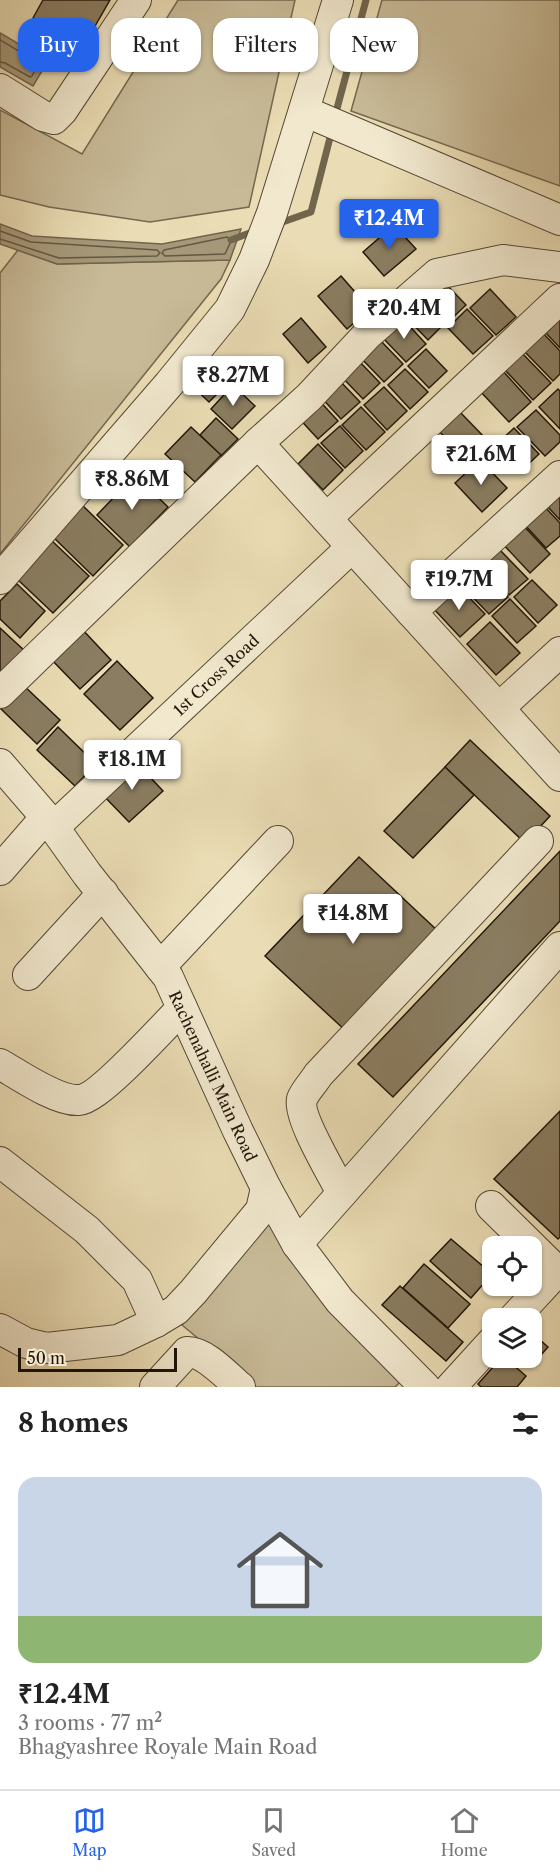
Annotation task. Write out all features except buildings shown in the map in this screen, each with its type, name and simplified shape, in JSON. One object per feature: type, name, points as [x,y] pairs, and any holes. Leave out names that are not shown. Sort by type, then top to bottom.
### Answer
[{"type":"street","points":[[0,89],[43,116],[54,119],[63,111],[136,0]]},
{"type":"street","points":[[0,579],[55,518],[230,309],[254,260],[271,216],[338,0]]},
{"type":"street","points":[[304,111],[560,220]]},
{"type":"street","points":[[0,693],[258,443],[309,397],[367,335],[437,274],[503,260],[560,267]]},
{"type":"street","points":[[327,518],[560,299]]},
{"type":"street","points":[[258,443],[560,776]]},
{"type":"street","points":[[411,612],[560,476]]},
{"type":"street","name":"1st Cross Road","points":[[0,870],[352,547]]},
{"type":"street","points":[[499,708],[560,652]]},
{"type":"street","name":"Rachenahalli Main Road","points":[[0,764],[50,822],[168,978],[238,1131],[297,1244],[340,1301],[420,1385]]},
{"type":"street","points":[[160,967],[278,841]]},
{"type":"street","points":[[342,1193],[307,1125],[302,1112],[302,1098],[318,1075],[538,841]]},
{"type":"street","points":[[28,975],[103,893]]},
{"type":"street","points":[[297,1244],[560,947]]},
{"type":"street","points":[[0,1064],[60,1097],[81,1100],[101,1089],[182,1008]]},
{"type":"street","points":[[0,1162],[87,1230],[137,1280],[156,1322]]},
{"type":"street","points":[[0,1329],[26,1343],[47,1348],[118,1340],[156,1322],[176,1310],[193,1292],[261,1210],[266,1188]]},
{"type":"street","points":[[491,1206],[559,1270],[523,1308]]},
{"type":"street","points":[[155,1387],[187,1352],[194,1352],[202,1356],[240,1387]]},
{"type":"street","points":[[451,1387],[482,1353]]},
{"type":"shaded area","points":[[178,0],[295,0],[291,18],[213,18],[213,72],[279,72],[249,207],[150,222],[49,207],[0,195],[0,110],[82,154],[133,72],[201,72],[201,18],[167,18]]},
{"type":"shaded area","points":[[382,0],[560,0],[560,186],[351,111],[362,72],[418,72],[418,18],[377,18]]},
{"type":"shaded area","points":[[18,250],[57,264],[230,260],[221,279],[0,554],[0,273]]},
{"type":"shaded area","points":[[267,1217],[403,1379],[395,1387],[256,1387],[182,1325]]},
{"type":"water","points":[[0,33],[18,44],[18,72],[41,72],[33,86],[0,67]]},
{"type":"water","points":[[0,224],[32,236],[162,244],[241,229],[230,260],[57,264],[0,244]]},
{"type":"waterway","points":[[335,116],[366,0]]},
{"type":"waterway","points":[[277,224],[311,212],[332,130]]},
{"type":"waterway","points":[[231,240],[255,231]]}]
